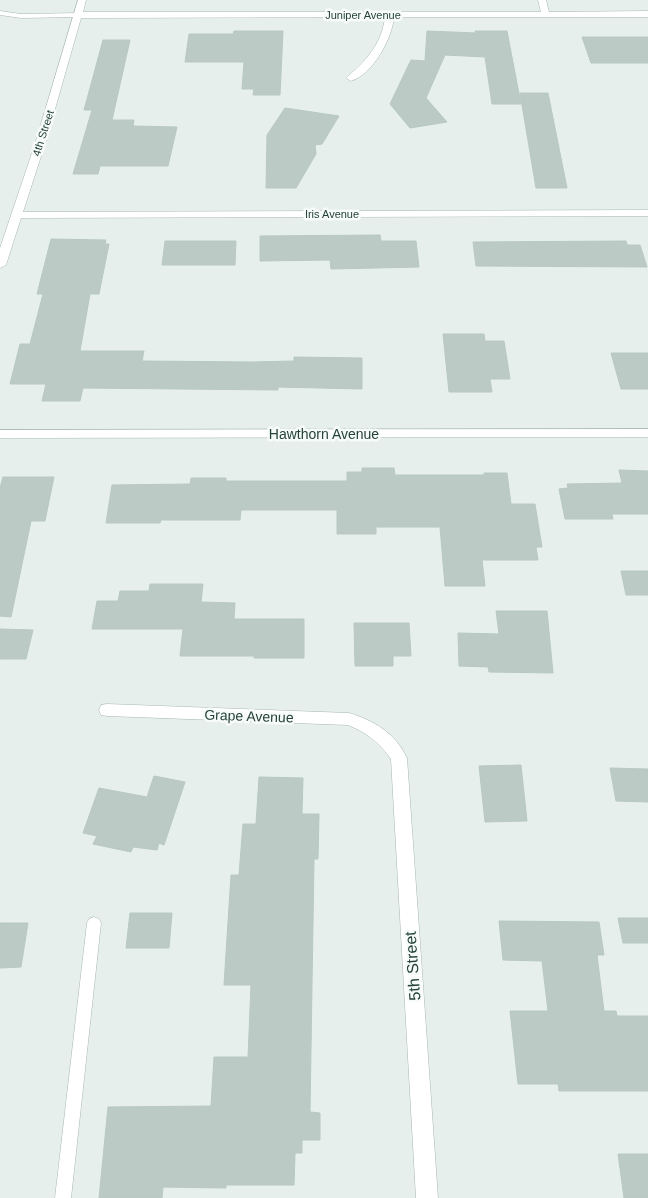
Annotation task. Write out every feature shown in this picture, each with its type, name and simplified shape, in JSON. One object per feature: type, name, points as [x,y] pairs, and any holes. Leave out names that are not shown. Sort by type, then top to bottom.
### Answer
[{"type":"street","name":"4th Street","points":[[0,265],[79,15],[82,0]]},
{"type":"street","points":[[542,0],[546,15]]},
{"type":"street","name":"Juniper Avenue","points":[[79,15],[648,14]]},
{"type":"street","points":[[351,78],[368,65],[382,48],[390,26],[390,15]]},
{"type":"street","name":"Iris Avenue","points":[[16,215],[648,213]]},
{"type":"street","name":"Hawthorn Avenue","points":[[0,434],[648,433]]},
{"type":"street","name":"Grape Avenue","points":[[107,710],[350,719],[374,728],[386,738]]},
{"type":"street","name":"5th Street","points":[[386,738],[399,758],[427,1198]]},
{"type":"lane","points":[[0,13],[21,16],[79,15]]},
{"type":"lane","points":[[63,1198],[94,923]]},
{"type":"building","points":[[234,31],[283,31],[280,95],[253,95],[254,89],[242,89],[244,62],[185,62],[189,34],[233,34]]},
{"type":"building","points":[[427,31],[476,33],[475,31],[507,31],[521,104],[492,104],[485,57],[445,55],[426,98],[447,122],[410,128],[390,104],[411,60],[425,61]]},
{"type":"building","points":[[582,37],[648,37],[648,63],[591,63]]},
{"type":"building","points":[[103,40],[130,40],[112,120],[134,120],[133,126],[177,127],[168,166],[100,166],[98,174],[73,174],[92,110],[84,110]]},
{"type":"building","points":[[520,93],[548,93],[567,188],[536,188]]},
{"type":"building","points":[[285,108],[339,116],[322,144],[315,145],[316,154],[296,188],[266,188],[267,135]]},
{"type":"building","points":[[380,235],[381,241],[416,241],[419,267],[331,269],[330,260],[260,261],[260,236]]},
{"type":"building","points":[[51,239],[106,240],[105,244],[109,244],[99,294],[90,294],[80,351],[144,351],[142,361],[251,362],[294,361],[294,357],[362,358],[362,389],[278,387],[278,390],[83,388],[80,401],[42,401],[46,384],[10,384],[20,344],[30,344],[43,294],[37,294]]},
{"type":"building","points":[[165,241],[236,241],[235,265],[162,265]]},
{"type":"building","points":[[626,241],[627,245],[640,245],[647,267],[476,266],[473,242]]},
{"type":"building","points":[[443,334],[484,334],[485,341],[504,341],[510,379],[490,379],[492,392],[449,392]]},
{"type":"building","points":[[611,353],[648,353],[648,389],[621,389]]},
{"type":"building","points":[[362,468],[394,468],[395,475],[484,475],[484,473],[507,473],[511,504],[535,504],[542,547],[536,547],[538,560],[482,560],[485,586],[445,586],[440,527],[376,527],[376,534],[337,534],[337,510],[241,510],[240,520],[161,520],[160,523],[106,523],[112,485],[190,484],[191,478],[226,478],[226,481],[347,481],[347,472],[362,472]]},
{"type":"building","points":[[619,470],[648,471],[648,514],[612,514],[613,519],[565,519],[559,489],[568,488],[567,484],[622,483]]},
{"type":"building","points":[[3,477],[54,477],[45,521],[31,521],[11,617],[0,616],[0,488]]},
{"type":"building","points":[[621,571],[648,571],[648,595],[626,595]]},
{"type":"building","points":[[150,584],[203,584],[201,602],[235,603],[234,619],[304,619],[304,658],[180,656],[183,629],[92,629],[97,601],[118,601],[120,591],[149,591]]},
{"type":"building","points":[[496,611],[547,611],[553,673],[489,672],[488,667],[459,666],[458,633],[499,634]]},
{"type":"building","points":[[354,623],[409,623],[411,656],[393,656],[393,666],[355,666]]},
{"type":"building","points":[[0,629],[33,630],[26,659],[0,659]]},
{"type":"building","points":[[521,765],[527,821],[485,822],[479,766]]},
{"type":"building","points":[[610,768],[648,769],[648,802],[616,801]]},
{"type":"building","points":[[154,776],[185,782],[164,845],[159,843],[157,850],[133,847],[131,852],[93,844],[97,836],[83,833],[99,788],[147,797]]},
{"type":"building","points":[[259,777],[303,778],[302,814],[319,814],[318,859],[314,859],[310,1112],[320,1113],[320,1140],[302,1140],[302,1153],[295,1153],[294,1185],[226,1185],[226,1188],[163,1187],[162,1198],[99,1198],[108,1107],[211,1106],[214,1057],[248,1057],[251,985],[224,985],[231,875],[239,875],[243,824],[256,824]]},
{"type":"building","points":[[130,913],[172,913],[169,948],[126,948]]},
{"type":"building","points":[[618,918],[648,918],[648,943],[623,943]]},
{"type":"building","points":[[499,921],[599,922],[604,955],[597,955],[604,1011],[616,1011],[617,1016],[648,1016],[648,1091],[559,1091],[558,1084],[518,1084],[510,1011],[548,1011],[542,961],[503,960]]},
{"type":"building","points":[[0,923],[28,923],[21,967],[0,968]]},
{"type":"building","points":[[618,1154],[648,1154],[648,1198],[624,1198]]}]
